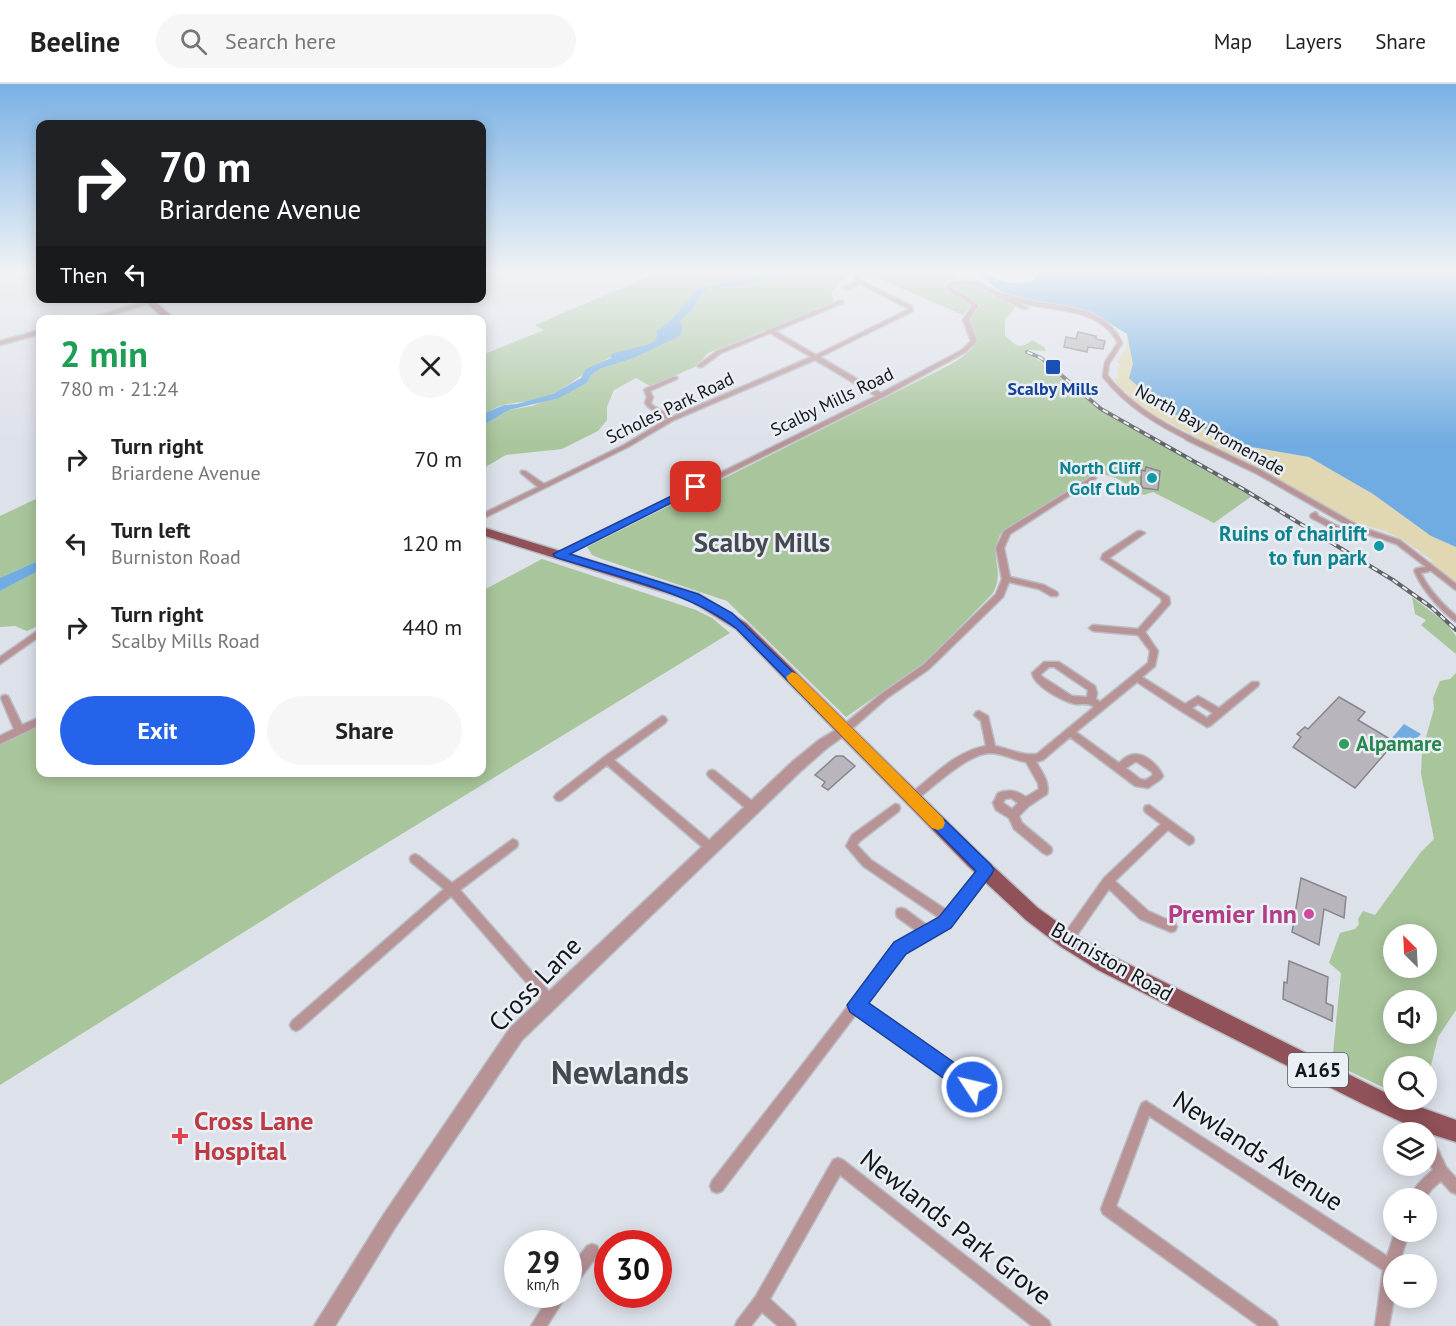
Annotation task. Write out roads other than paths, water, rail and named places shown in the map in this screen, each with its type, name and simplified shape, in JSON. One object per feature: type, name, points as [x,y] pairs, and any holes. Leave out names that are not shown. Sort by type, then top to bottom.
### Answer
[{"type":"main road","name":"Burniston Road","points":[[486,532],[694,597],[728,616],[741,626],[912,798],[1032,914],[1067,940],[1105,963],[1407,1122]]},
{"type":"main road","name":"Burniston Road","points":[[1437,1131],[1456,1131]]},
{"type":"street","points":[[700,366],[719,352],[774,328]]},
{"type":"street","name":"Scholes Park Road","points":[[486,516],[626,446],[672,420],[814,358],[875,328]]},
{"type":"street","name":"Scalby Mills Road","points":[[559,554],[881,396],[972,345],[974,341],[969,328]]},
{"type":"street","name":"North Bay Promenade","points":[[1112,328],[1119,336],[1120,343],[1107,363],[1105,376],[1118,394],[1129,403],[1276,481],[1323,511],[1363,531],[1396,541],[1428,569],[1456,587]]},
{"type":"street","points":[[769,330],[881,396]]},
{"type":"street","points":[[0,343],[36,333]]},
{"type":"street","points":[[672,420],[650,406],[647,390],[675,378]]},
{"type":"street","points":[[523,472],[543,486]]},
{"type":"street","points":[[844,730],[884,696],[926,667],[1000,595],[1006,579],[1000,548],[1007,533],[1093,478]]},
{"type":"street","points":[[1315,515],[1313,516],[1342,531]]},
{"type":"street","points":[[1140,632],[1166,603],[1165,597],[1105,559],[1106,556],[1141,533]]},
{"type":"street","points":[[1428,569],[1417,572],[1424,587],[1436,602],[1456,619]]},
{"type":"street","points":[[1006,579],[1041,587],[1054,594]]},
{"type":"street","points":[[912,798],[977,752],[991,749],[1030,760],[1040,757],[1152,664],[1154,651],[1140,632],[1093,628]]},
{"type":"street","points":[[0,661],[36,635]]},
{"type":"street","points":[[1091,700],[1092,688],[1056,664],[1047,664],[1036,673],[1037,678],[1072,701],[1091,700],[1101,707]]},
{"type":"street","points":[[1136,677],[1207,723],[1255,684]]},
{"type":"street","points":[[5,698],[20,731]]},
{"type":"street","points":[[1184,709],[1198,699],[1219,713]]},
{"type":"street","points":[[979,715],[985,719],[991,749]]},
{"type":"street","points":[[559,797],[662,720]]},
{"type":"street","points":[[0,740],[36,723]]},
{"type":"street","name":"Cross Lane","points":[[324,1326],[390,1220],[516,1034],[814,751],[844,730]]},
{"type":"street","points":[[1071,733],[1119,768]]},
{"type":"street","points":[[607,760],[712,849]]},
{"type":"street","points":[[1013,815],[1025,803],[1044,791],[1043,783],[1030,760]]},
{"type":"street","points":[[712,774],[754,809]]},
{"type":"street","points":[[1025,803],[1009,793],[1001,796],[999,800],[1000,807],[1013,815],[1018,826],[1047,850]]},
{"type":"street","points":[[895,808],[856,838],[851,846],[867,863],[948,917]]},
{"type":"street","points":[[1149,808],[1189,840]]},
{"type":"street","points":[[1067,940],[1108,881],[1168,824]]},
{"type":"street","points":[[296,1025],[452,889],[513,844]]},
{"type":"street","points":[[415,859],[452,889],[550,1002]]},
{"type":"street","points":[[717,1186],[900,948],[945,923],[986,870]]},
{"type":"street","points":[[1108,881],[1144,915],[1171,927]]},
{"type":"street","points":[[901,914],[927,932]]},
{"type":"street","points":[[856,1005],[987,1097]]},
{"type":"street","name":"Newlands Avenue","points":[[1271,1326],[1108,1209],[1146,1107],[1383,1262]]},
{"type":"street","points":[[1437,1162],[1441,1172],[1456,1187]]},
{"type":"street","name":"Newlands Park Grove","points":[[761,1301],[838,1165],[1044,1326]]},
{"type":"street","points":[[1424,1188],[1441,1172]]},
{"type":"street","points":[[582,1264],[592,1251]]},
{"type":"street","points":[[741,1326],[761,1301],[789,1326]]},
{"type":"street","points":[[538,1326],[550,1308]]},
{"type":"street","points":[[1382,1326],[1385,1308]]},
{"type":"water","points":[[661,328],[683,328],[680,336],[634,358],[600,369],[591,375],[587,383],[559,398],[509,410],[486,424],[486,412],[504,405],[517,404],[553,394],[581,378],[586,369],[611,358],[611,354],[646,345],[656,340],[657,331]]},
{"type":"water","points":[[1117,328],[1456,328],[1456,547],[1431,536],[1373,494],[1309,457],[1234,444],[1159,406],[1129,378],[1133,364],[1127,334]]},
{"type":"water","points":[[36,562],[36,572],[0,591],[0,578]]},
{"type":"water","points":[[1404,724],[1421,734],[1408,747],[1391,739]]},
{"type":"railway","points":[[1027,352],[1041,358],[1101,409],[1243,489],[1393,580],[1431,607],[1456,630]]},
{"type":"place","name":"Scalby Mills","points":[[1053,367]]},
{"type":"place","name":"North Cliff Golf Club","points":[[1152,478]]},
{"type":"place","name":"Ruins of chairlift to fun park","points":[[1379,546]]},
{"type":"place","name":"Alpamare","points":[[1344,744]]},
{"type":"place","name":"Premier Inn","points":[[1309,914]]},
{"type":"place","name":"Cross Lane Hospital","points":[[180,1136]]},
{"type":"district","name":"Scalby Mills","points":[[762,543]]},
{"type":"district","name":"Newlands","points":[[620,1072]]}]
